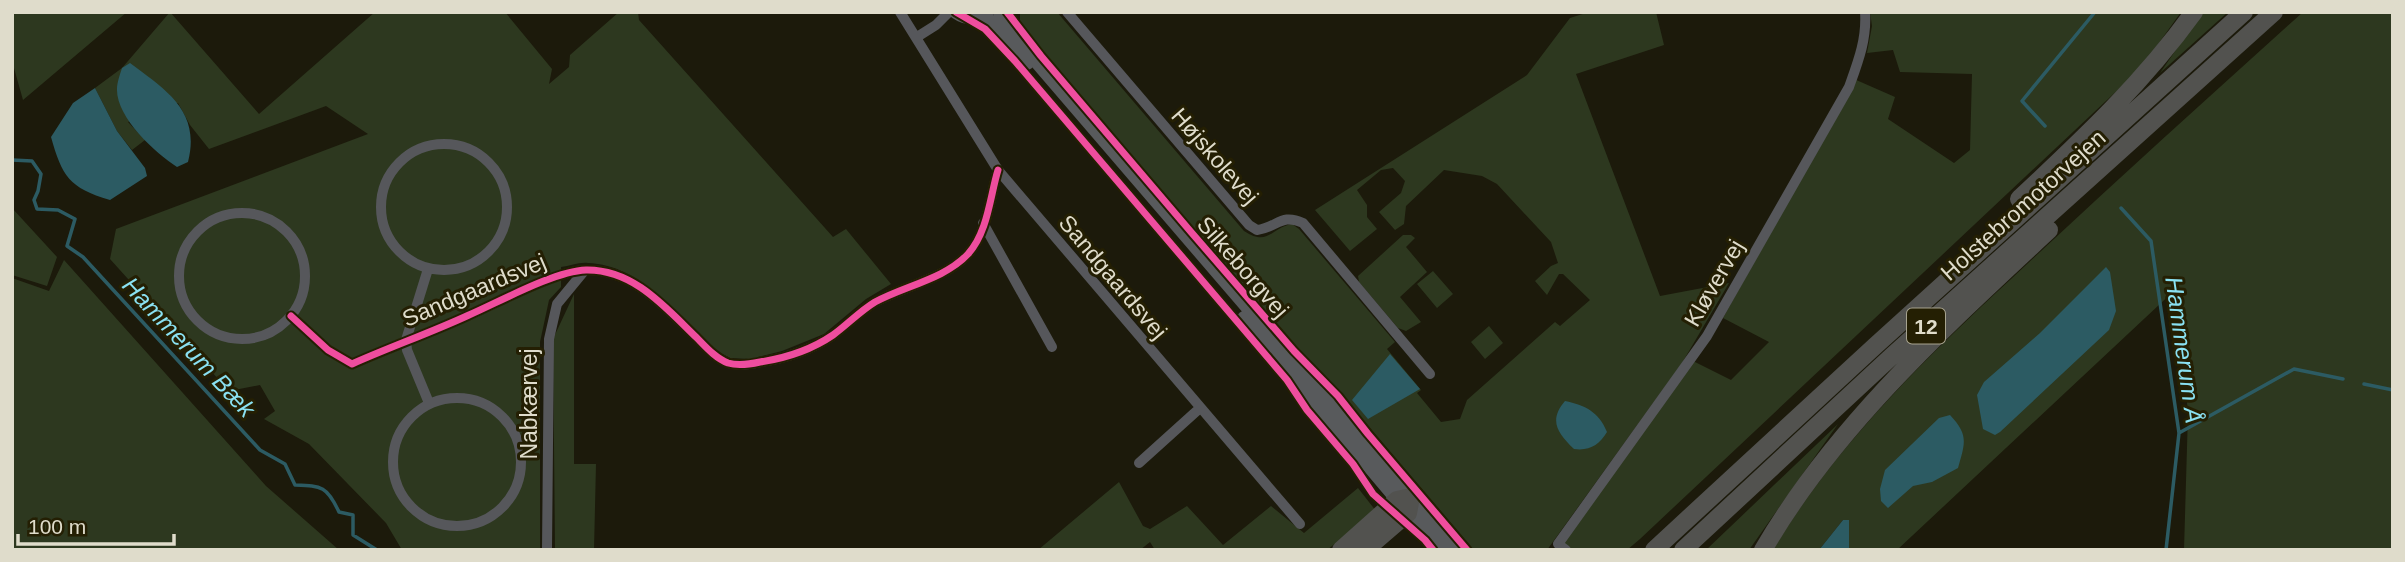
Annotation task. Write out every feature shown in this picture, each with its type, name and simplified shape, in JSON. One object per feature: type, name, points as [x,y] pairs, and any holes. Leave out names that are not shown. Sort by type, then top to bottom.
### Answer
[{"type":"highway","points":[[1875,346],[1913,300],[2126,97],[2166,51],[2194,12]]},
{"type":"highway","name":"Holstebromotorvejen","points":[[1654,550],[2244,12]]},
{"type":"highway","name":"Holstebromotorvejen","points":[[1683,550],[1882,365],[2274,12]]},
{"type":"highway","points":[[1763,550],[1808,482],[1880,397],[1933,339],[2137,147],[2170,104]]},
{"type":"highway","points":[[1341,550],[1405,503]]},
{"type":"highway","points":[[1365,550],[1405,503]]},
{"type":"highway","points":[[1646,550],[1675,530]]},
{"type":"main road","points":[[956,12],[968,18],[986,14]]},
{"type":"main road","name":"Silkeborgvej","points":[[1000,12],[1036,61],[1405,503],[1440,550]]},
{"type":"main road","name":"Silkeborgvej","points":[[986,14],[1405,503],[1456,550]]},
{"type":"street","name":"Sandgaardsvej","points":[[900,12],[998,170],[1300,524]]},
{"type":"street","points":[[917,37],[936,25],[949,12]]},
{"type":"street","name":"Højskolevej","points":[[1067,12],[1249,225],[1257,230],[1267,229],[1292,218],[1303,223],[1430,374]]},
{"type":"street","name":"Kløvervej","points":[[1566,550],[1558,544],[1707,336],[1849,87],[1860,58],[1866,28],[1865,12]]},
{"type":"street","points":[[450,144],[469,149],[485,159],[497,173],[505,190],[508,209],[504,228],[495,245],[482,258],[466,267],[447,271],[428,269],[411,261],[396,249],[386,233],[381,215],[381,196],[387,178],[398,162],[414,151],[431,145],[450,144]]},
{"type":"street","name":"Sandgaardsvej","points":[[291,316],[328,350],[352,364],[566,272],[585,270],[618,274],[636,283],[713,354],[729,363],[749,364],[778,360],[809,349],[833,335],[873,303],[951,268],[972,248],[983,223],[998,170]]},
{"type":"street","points":[[232,214],[254,214],[274,222],[291,237],[301,256],[305,278],[300,299],[291,316],[272,332],[251,339],[229,338],[209,330],[192,316],[182,296],[178,275],[183,253],[194,234],[211,221],[232,214]]},
{"type":"street","points":[[983,223],[1052,347]]},
{"type":"street","points":[[428,269],[406,340],[407,350],[429,403]]},
{"type":"street","name":"Nabkærvej","points":[[547,550],[549,339],[557,304],[585,270]]},
{"type":"street","points":[[450,397],[473,399],[494,408],[510,424],[519,444],[522,467],[516,489],[503,507],[485,520],[463,527],[440,525],[420,515],[404,499],[394,479],[392,456],[397,435],[410,416],[429,403],[450,397]]},
{"type":"street","points":[[1139,463],[1200,408]]},
{"type":"green space","points":[[12,12],[127,12],[23,100],[12,61]]},
{"type":"green space","points":[[170,12],[259,114],[375,12],[505,12],[552,69],[549,84],[569,67],[570,55],[619,12],[638,12],[639,20],[833,237],[846,229],[891,284],[866,299],[824,334],[782,351],[750,359],[730,358],[717,351],[674,308],[642,282],[607,266],[588,263],[561,267],[561,287],[549,300],[540,342],[540,550],[402,550],[386,523],[309,444],[264,419],[275,411],[260,385],[229,391],[110,259],[116,229],[368,134],[326,106],[209,149],[190,125],[178,103],[128,122],[145,140],[132,150],[117,131],[95,88],[122,68]]},
{"type":"green space","points":[[1020,12],[1057,12],[1244,231],[1264,237],[1292,224],[1299,229],[1395,342],[1387,349],[1421,390],[1417,393],[1441,422],[1460,419],[1467,400],[1555,322],[1560,326],[1590,300],[1563,274],[1559,274],[1547,295],[1535,281],[1558,263],[1551,242],[1497,184],[1482,176],[1444,170],[1406,206],[1404,224],[1395,230],[1379,212],[1401,193],[1405,181],[1393,168],[1381,170],[1357,190],[1367,205],[1367,217],[1377,229],[1350,251],[1315,210],[1527,75],[1570,18],[1589,12],[1656,12],[1664,45],[1576,74],[1660,296],[1729,283],[1682,363],[1547,550],[1474,550],[1330,381],[1306,361],[1020,25]]},
{"type":"green space","points":[[1870,12],[2181,12],[2141,68],[1640,539],[1627,550],[1555,550],[1693,361],[1731,380],[1769,342],[1723,318],[1854,79],[1895,97],[1888,119],[1954,163],[1970,150],[1972,74],[1900,72],[1893,50],[1867,53],[1872,26]]},
{"type":"green space","points":[[2202,12],[2228,12],[2160,73]]},
{"type":"green space","points":[[2303,12],[2393,12],[2393,550],[2184,550],[2188,413],[2176,289],[1897,550],[1849,550],[1849,520],[1843,520],[1819,550],[1773,550],[1827,471],[1857,434],[1922,365],[1990,298]]},
{"type":"green space","points":[[12,208],[57,257],[47,286],[12,275]]},
{"type":"green space","points":[[1403,235],[1415,238],[1406,247],[1427,272],[1400,297],[1421,322],[1406,331],[1398,328],[1359,282],[1358,276]]},
{"type":"green space","points":[[64,260],[266,486],[339,550],[12,550],[12,278],[49,291]]},
{"type":"green space","points":[[1433,271],[1453,294],[1437,308],[1417,284]]},
{"type":"green space","points":[[574,294],[574,464],[596,464],[594,550],[555,550],[553,339]]},
{"type":"green space","points":[[1489,326],[1503,343],[1485,359],[1471,342]]},
{"type":"green space","points":[[1838,424],[1749,550],[1706,550]]},
{"type":"green space","points":[[1119,482],[1143,526],[1150,529],[1187,506],[1223,545],[1271,506],[1304,533],[1358,488],[1376,511],[1327,550],[1155,550],[1150,542],[1140,550],[1038,550]]},
{"type":"water","points":[[130,63],[168,93],[185,115],[191,144],[188,162],[177,167],[168,161],[138,133],[123,111],[117,89],[122,68]]},
{"type":"water","points":[[95,88],[117,131],[145,168],[147,176],[110,200],[85,191],[69,179],[59,162],[51,137],[73,103]]},
{"type":"water","points":[[2106,267],[2110,272],[2116,311],[2109,330],[2000,432],[1995,435],[1983,429],[1977,395],[1984,382],[2040,333]]},
{"type":"water","points":[[1390,354],[1420,389],[1368,419],[1352,400]]},
{"type":"water","points":[[1565,401],[1585,407],[1600,419],[1607,432],[1597,444],[1585,449],[1574,449],[1563,438],[1556,421]]},
{"type":"water","points":[[1950,415],[1960,428],[1964,440],[1958,468],[1932,482],[1913,486],[1888,508],[1881,501],[1880,489],[1885,470],[1939,418]]},
{"type":"water","points":[[1843,520],[1849,520],[1849,550],[1819,550]]},
{"type":"waterway","name":"Hammerum Å","points":[[2045,126],[2022,101],[2095,12]]},
{"type":"waterway","name":"Hammerum Bæk","points":[[12,160],[32,161],[41,174],[34,200],[37,209],[58,210],[75,219],[67,246],[83,257],[260,450],[285,464],[295,485],[318,487],[327,492],[339,512],[353,515],[353,535],[377,550]]},
{"type":"waterway","name":"Hammerum Å","points":[[2121,208],[2151,241],[2179,433],[2166,550]]},
{"type":"waterway","points":[[2179,433],[2294,369],[2343,379]]},
{"type":"waterway","points":[[2364,384],[2393,390]]},
{"type":"cycle path","points":[[956,12],[985,29],[1015,61],[1287,380],[1307,410],[1353,464],[1373,494],[1433,550]]},
{"type":"cycle path","points":[[1007,12],[1041,56],[1191,232],[1294,351],[1338,396],[1467,550]]},
{"type":"cycle path","points":[[291,316],[328,350],[352,364],[454,322],[543,281],[573,272],[603,271],[619,276],[647,292],[723,361],[740,365],[770,360],[816,345],[875,302],[936,276],[959,263],[980,235],[988,214],[998,170]]}]
